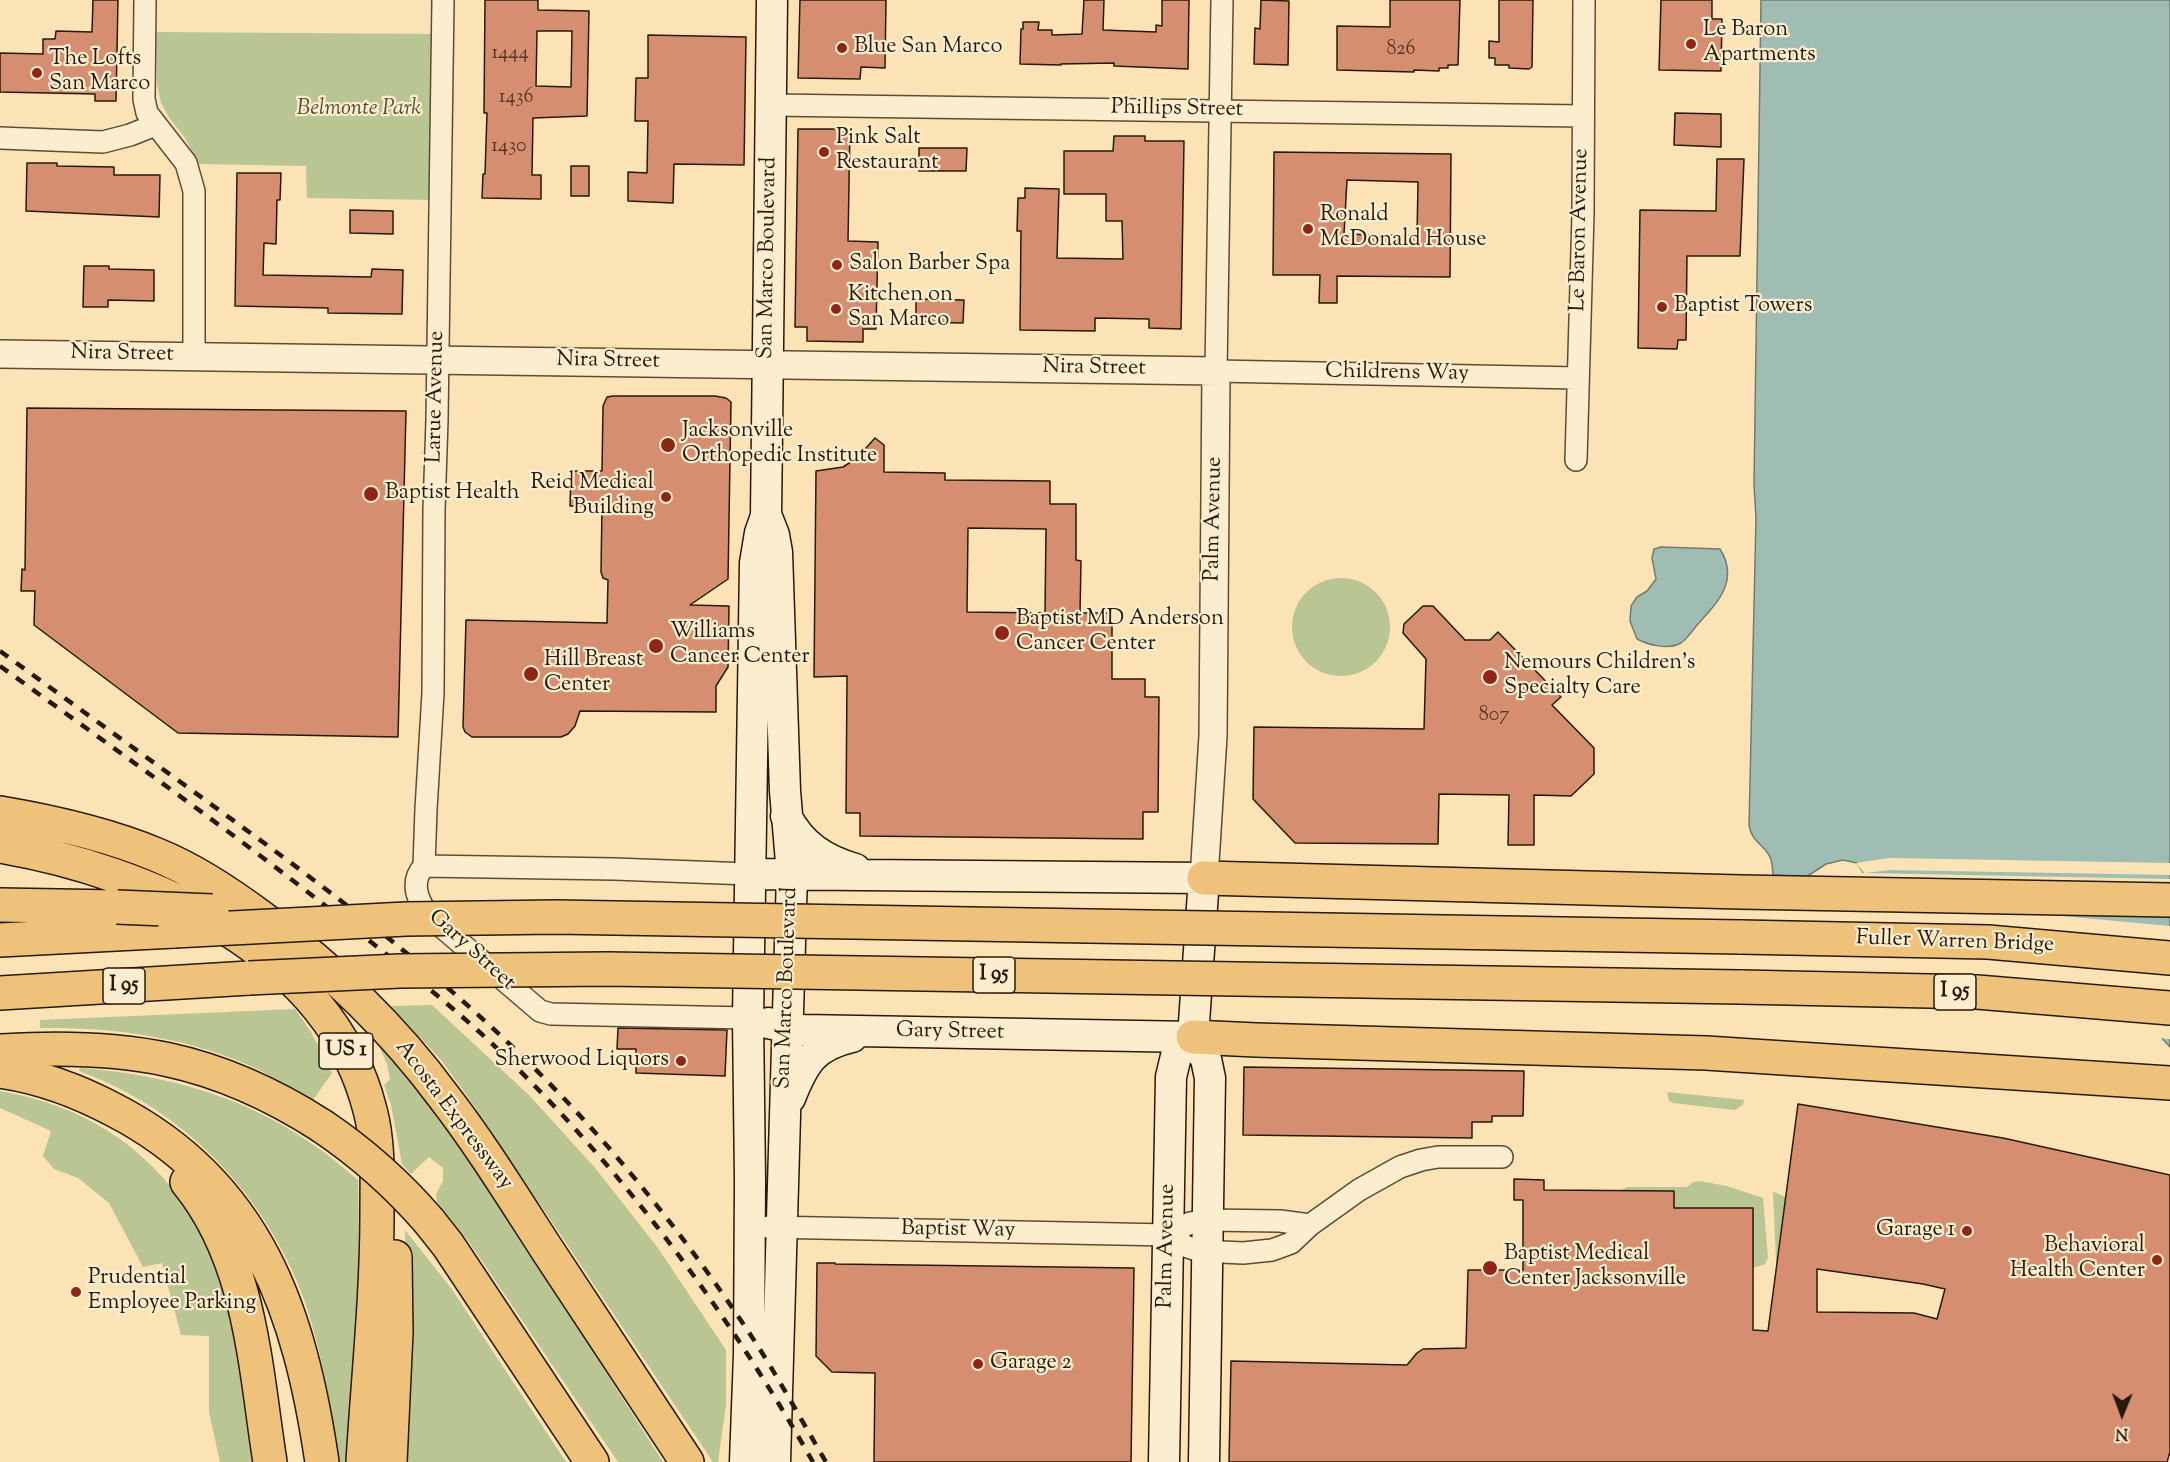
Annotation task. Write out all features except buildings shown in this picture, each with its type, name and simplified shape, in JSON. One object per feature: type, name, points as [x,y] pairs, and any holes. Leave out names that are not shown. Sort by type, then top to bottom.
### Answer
[{"type":"highway","points":[[0,795],[63,813],[159,855]]},
{"type":"highway","name":"Acosta Expressway","points":[[0,813],[76,829],[159,855],[217,887],[297,944],[355,995],[404,1047],[443,1095],[485,1154],[687,1462]]},
{"type":"highway","name":"US 1","points":[[0,846],[52,856],[120,877],[196,912],[254,946],[289,974],[325,1017],[351,1061],[371,1111],[376,1153],[377,1232],[363,1462]]},
{"type":"highway","points":[[1204,878],[2170,900]]},
{"type":"highway","points":[[0,905],[117,907],[406,919]]},
{"type":"highway","name":"Fuller Warren Bridge","points":[[406,919],[567,917],[1988,942],[2170,958]]},
{"type":"highway","name":"I 95","points":[[0,940],[406,919]]},
{"type":"highway","name":"I 95","points":[[0,993],[400,971],[596,969],[1977,992],[2170,1008]]},
{"type":"highway","points":[[1193,1037],[1740,1055],[2170,1083]]},
{"type":"highway","points":[[0,1051],[90,1049],[138,1054],[179,1062],[218,1073],[252,1087],[322,1126],[377,1168],[429,1221],[448,1245],[592,1462]]},
{"type":"highway","points":[[0,1071],[50,1082],[108,1106],[144,1126],[198,1169],[228,1201],[262,1252],[280,1290],[300,1350],[322,1462]]},
{"type":"highway","points":[[108,1106],[138,1129],[166,1156],[200,1200],[225,1243],[236,1273],[247,1317],[270,1462]]},
{"type":"highway","points":[[371,1111],[388,1189],[395,1253],[396,1332],[390,1462]]},
{"type":"main road","name":"San Marco Boulevard","points":[[745,1462],[749,1227],[749,874],[753,768],[755,563],[760,533],[766,516],[772,0]]},
{"type":"main road","name":"San Marco Boulevard","points":[[766,516],[774,535],[777,552],[786,816],[792,874],[775,1462]]},
{"type":"main road","points":[[786,816],[801,839],[817,854],[875,875]]},
{"type":"main road","points":[[749,874],[1204,878]]},
{"type":"main road","name":"Palm Avenue","points":[[1203,1462],[1210,1078],[1206,1059],[1193,1037],[1204,878]]},
{"type":"main road","name":"Gary Street","points":[[748,1018],[802,1030],[1193,1037]]},
{"type":"main road","points":[[784,1112],[802,1070],[813,1053],[836,1041],[878,1032]]},
{"type":"main road","name":"Palm Avenue","points":[[1164,1462],[1172,1069],[1180,1050],[1193,1037]]},
{"type":"main road","points":[[1165,1404],[1173,1413],[1181,1430],[1184,1462]]},
{"type":"street","points":[[145,0],[144,99],[147,113],[186,163],[194,190],[194,357]]},
{"type":"street","name":"Larue Avenue","points":[[424,866],[433,693],[443,0]]},
{"type":"street","name":"Palm Avenue","points":[[1204,878],[1213,736],[1222,0]]},
{"type":"street","name":"Le Baron Avenue","points":[[1576,460],[1582,234],[1584,0]]},
{"type":"street","name":"Phillips Street","points":[[771,105],[1584,116]]},
{"type":"street","points":[[0,138],[103,142],[155,125]]},
{"type":"street","name":"Nira Street","points":[[0,354],[1216,371]]},
{"type":"street","name":"Childrens Way","points":[[1216,371],[1578,378]]},
{"type":"street","points":[[424,866],[749,874]]},
{"type":"street","name":"Gary Street","points":[[424,866],[418,875],[416,892],[429,916],[540,1011],[551,1014],[748,1018]]},
{"type":"street","name":"Baptist Way","points":[[1168,1235],[1185,1246],[1207,1252],[1272,1251],[1292,1243],[1310,1225],[1359,1190],[1389,1172],[1412,1162],[1449,1156],[1502,1156]]},
{"type":"street","name":"Baptist Way","points":[[749,1227],[1168,1235],[1190,1223],[1208,1220],[1280,1221],[1310,1225]]},
{"type":"green space","name":"Belmonte Park","points":[[156,32],[435,34],[434,200],[307,198],[306,166],[199,164],[185,138],[161,103],[157,84]]},
{"type":"green space","points":[[1341,578],[1360,582],[1375,593],[1386,608],[1390,627],[1386,646],[1375,661],[1360,672],[1341,676],[1322,672],[1307,661],[1296,646],[1292,627],[1296,608],[1307,593],[1322,582]]},
{"type":"green space","points":[[432,1005],[529,1095],[596,1169],[658,1248],[726,1350],[726,1405],[718,1462],[713,1462],[466,1094],[441,1060],[391,1006]]},
{"type":"green space","points":[[295,1009],[311,1032],[332,1073],[313,1100],[253,1067],[195,1046],[144,1035],[92,1029],[40,1028],[40,1020]]},
{"type":"green space","points":[[380,1040],[440,1112],[663,1462],[618,1462],[467,1239],[437,1202],[436,1194],[443,1181],[443,1168],[429,1157],[411,1174],[402,1164],[391,1105],[384,1085],[390,1079],[387,1064],[377,1042]]},
{"type":"green space","points":[[80,1068],[158,1079],[229,1100],[262,1114],[295,1133],[327,1154],[358,1180],[359,1262],[347,1462],[338,1462],[326,1381],[305,1302],[289,1263],[269,1227],[218,1161],[187,1133],[153,1108],[79,1071]]},
{"type":"green space","points":[[0,1091],[58,1106],[108,1131],[153,1167],[204,1232],[215,1252],[230,1303],[241,1356],[257,1462],[220,1462],[209,1412],[209,1336],[181,1335],[162,1263],[143,1267],[109,1203],[78,1178],[54,1169],[43,1156],[51,1131],[0,1108]]},
{"type":"green space","points":[[1667,1092],[1744,1100],[1743,1105],[1735,1110],[1673,1103],[1669,1101]]},
{"type":"green space","points":[[1699,1181],[1727,1186],[1763,1198],[1768,1258],[1765,1264],[1753,1268],[1753,1208],[1674,1208],[1674,1191],[1621,1190],[1627,1187],[1687,1187]]},
{"type":"green space","points":[[1773,1192],[1786,1198],[1778,1263],[1776,1261]]},
{"type":"green space","points":[[405,1230],[451,1288],[566,1462],[405,1462],[409,1394]]},
{"type":"water","points":[[1761,0],[2170,0],[2170,1047],[2158,1034],[1865,875],[1857,863],[1843,860],[1826,864],[1806,877],[1773,875],[1770,857],[1751,832],[1749,826],[1756,518],[1754,485]]},
{"type":"water","points":[[1661,547],[1720,549],[1728,571],[1724,591],[1712,608],[1681,643],[1670,646],[1653,645],[1637,639],[1630,621],[1631,606],[1656,579],[1652,558],[1654,549]]},
{"type":"pier","points":[[1889,858],[2170,863],[2170,875],[1890,870],[1865,873],[2170,879],[2170,917],[2019,912],[2170,926],[2170,1039],[2157,1038],[2135,1023],[1872,919],[1864,913],[1860,906],[1862,873],[1864,873],[1856,863]]},
{"type":"railway","points":[[0,651],[340,900],[453,992],[524,1058],[585,1121],[671,1223],[758,1347],[826,1462]]},
{"type":"railway","points":[[0,666],[276,868],[440,998],[511,1062],[597,1154],[676,1252],[748,1354],[813,1462]]},
{"type":"place","name":"Le Baron Apartments","points":[[1691,44]]},
{"type":"place","name":"Blue San Marco","points":[[842,48]]},
{"type":"place","name":"The Lofts San Marco","points":[[37,73]]},
{"type":"place","name":"Pink Salt Restaurant","points":[[824,152]]},
{"type":"place","name":"Ronald McDonald House","points":[[1308,229]]},
{"type":"place","name":"Salon Barber Spa","points":[[837,265]]},
{"type":"place","name":"Baptist Towers","points":[[1662,307]]},
{"type":"place","name":"Kitchen on San Marco","points":[[836,309]]},
{"type":"place","name":"Jacksonville Orthopedic Institute","points":[[668,445]]},
{"type":"place","name":"Baptist Health","points":[[371,494]]},
{"type":"place","name":"Reid Medical Building","points":[[666,497]]},
{"type":"place","name":"Baptist MD Anderson Cancer Center","points":[[1002,633]]},
{"type":"place","name":"Williams Cancer Center","points":[[656,646]]},
{"type":"place","name":"Hill Breast Center","points":[[531,674]]},
{"type":"place","name":"Nemours Children's Specialty Care","points":[[1490,677]]},
{"type":"place","name":"Sherwood Liquors","points":[[681,1061]]},
{"type":"place","name":"Garage 1","points":[[1967,1231]]},
{"type":"place","name":"Behavioral Health Center","points":[[2157,1260]]},
{"type":"place","name":"Baptist Medical Center Jacksonville","points":[[1490,1268]]},
{"type":"place","name":"Prudential Employee Parking","points":[[76,1292]]},
{"type":"place","name":"Garage 2","points":[[978,1364]]}]
